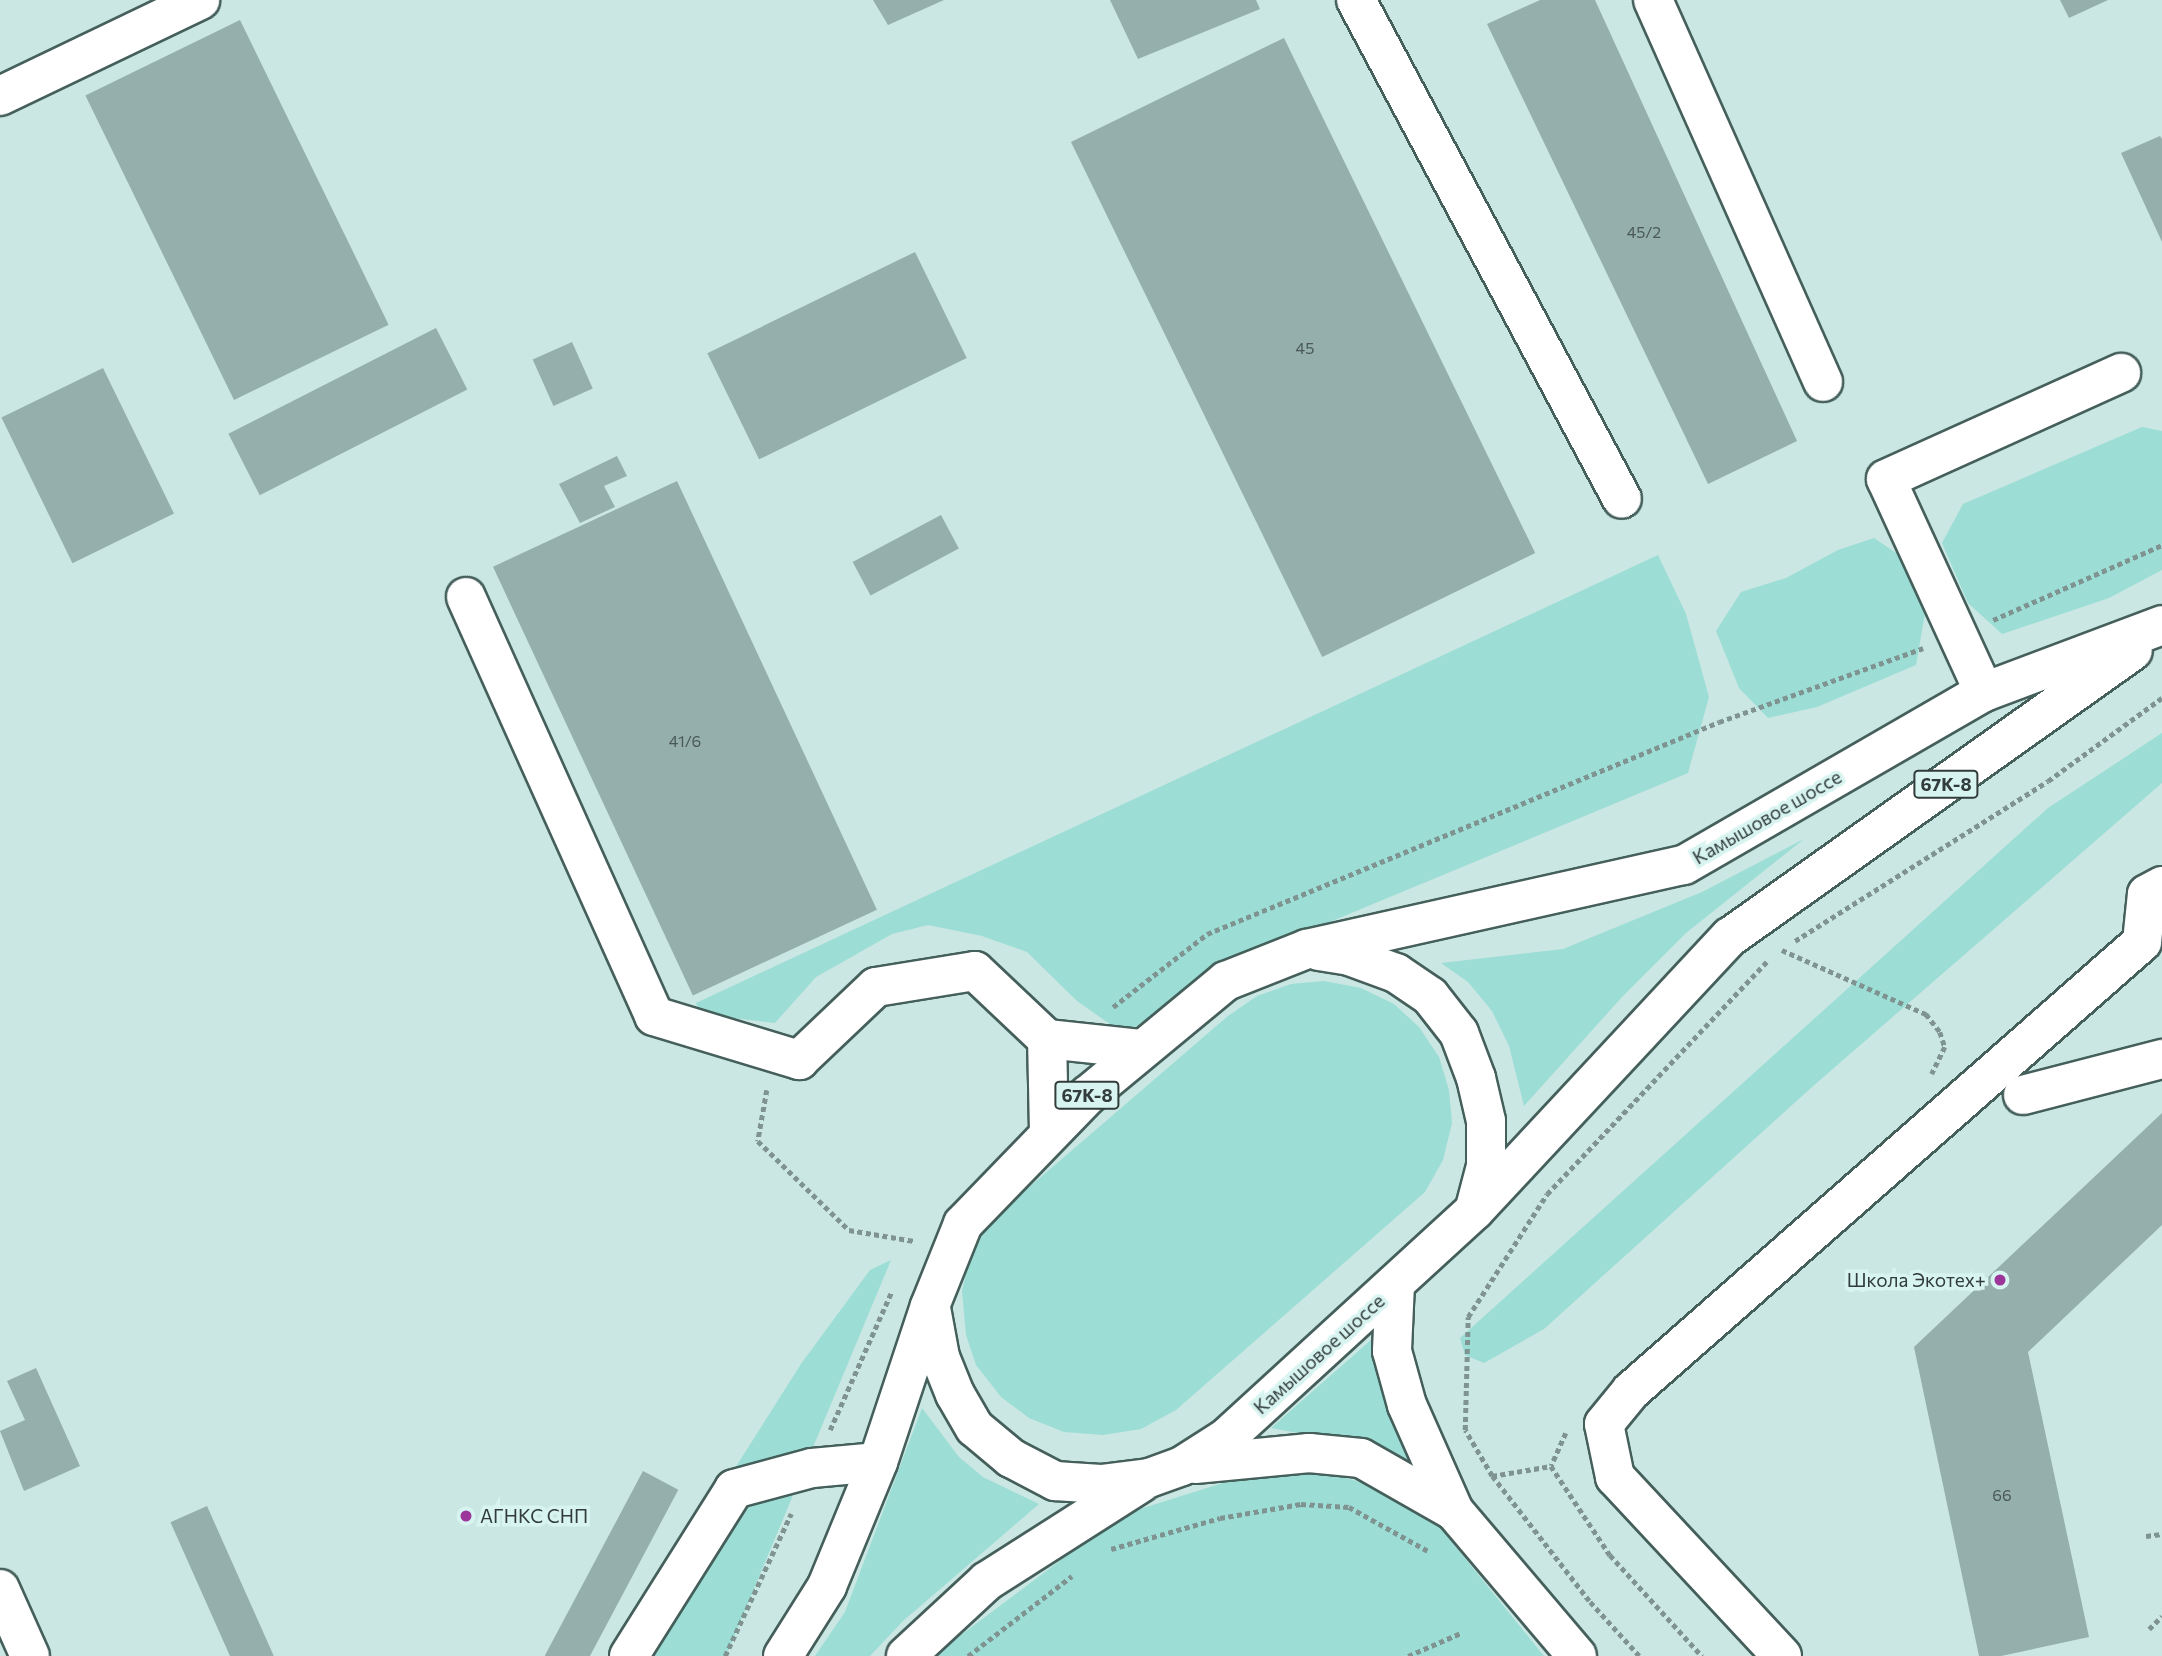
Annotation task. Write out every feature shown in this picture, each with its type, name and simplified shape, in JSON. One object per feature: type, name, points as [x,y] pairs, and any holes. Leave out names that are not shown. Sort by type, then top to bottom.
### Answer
[{"type":"main road","points":[[0,96],[200,0]]},
{"type":"main road","points":[[1356,0],[1622,499]]},
{"type":"main road","points":[[1653,0],[1823,382]]},
{"type":"main road","points":[[1984,692],[1886,479],[2121,373]]},
{"type":"main road","points":[[466,597],[654,1016],[799,1060],[876,987],[975,971],[1058,1040],[1142,1049]]},
{"type":"main road","name":"Камышовое шоссе","points":[[783,1656],[827,1586],[878,1462],[930,1306],[963,1224],[1049,1132],[1088,1095],[1226,981],[1307,949],[1684,865],[1984,692],[2162,628]]},
{"type":"main road","name":"Камышовое шоссе","points":[[906,1656],[987,1581],[1226,1438],[1475,1210],[1730,937],[2162,628]]},
{"type":"main road","points":[[1782,1656],[1615,1477],[1604,1424],[1631,1391],[2142,942],[2147,894],[2162,886]]},
{"type":"main road","points":[[1307,949],[1349,956],[1396,973],[1430,996],[1459,1033],[1476,1078],[1486,1121],[1486,1166],[1475,1210]]},
{"type":"main road","points":[[1049,1132],[1058,1040]]},
{"type":"main road","points":[[2023,1095],[2162,1059]]},
{"type":"main road","points":[[1395,1284],[1392,1351],[1407,1405],[1454,1511],[1577,1656]]},
{"type":"main road","name":"Камышовое шоссе","points":[[930,1306],[940,1357],[955,1394],[975,1428],[1011,1458],[1055,1481],[1101,1484],[1166,1472]]},
{"type":"main road","points":[[1166,1472],[1309,1453],[1362,1458],[1454,1511]]},
{"type":"main road","points":[[629,1656],[734,1489],[813,1468],[878,1462]]},
{"type":"main road","points":[[0,1589],[30,1656]]},
{"type":"path","points":[[1058,1040],[1207,934],[1719,722],[1958,635],[2162,545]]},
{"type":"path","points":[[1639,1656],[1589,1601],[1492,1476],[1465,1430],[1468,1317],[1547,1194],[1769,958],[2048,781],[2162,698]]},
{"type":"path","points":[[773,1052],[758,1141],[849,1230],[915,1240],[909,1252]]},
{"type":"path","points":[[725,1656],[898,1278]]},
{"type":"path","points":[[1492,1476],[1551,1466]]},
{"type":"path","points":[[1103,1552],[1220,1518],[1301,1504],[1349,1507],[1428,1551]]},
{"type":"path","points":[[2146,1536],[2162,1534]]},
{"type":"path","points":[[968,1656],[1082,1568]]},
{"type":"path","points":[[2149,1629],[2162,1616]]},
{"type":"path","points":[[1408,1656],[1461,1633]]},
{"type":"shaded area","points":[[2142,427],[2162,431],[2162,570],[2109,598],[2002,634],[1968,603],[1942,543],[1963,504]]},
{"type":"shaded area","points":[[1874,538],[1915,566],[1925,613],[1916,665],[1817,707],[1768,718],[1739,688],[1716,631],[1741,592],[1786,578],[1838,550]]},
{"type":"shaded area","points":[[1658,555],[1686,614],[1709,697],[1688,773],[1248,956],[1124,1034],[1077,1001],[1027,952],[982,936],[928,925],[892,934],[816,977],[775,1023],[700,1014],[696,1003]]},
{"type":"shaded area","points":[[2162,733],[2162,783],[1812,1087],[1544,1329],[1484,1363],[1465,1355],[1460,1338],[2048,808]]},
{"type":"shaded area","points":[[1804,839],[1686,933],[1622,997],[1524,1106],[1509,1046],[1492,1011],[1468,982],[1441,963],[1563,949],[1702,892]]},
{"type":"shaded area","points":[[1324,981],[1361,988],[1394,1004],[1419,1027],[1439,1057],[1449,1090],[1452,1123],[1443,1160],[1425,1192],[1176,1410],[1141,1429],[1103,1435],[1064,1432],[1029,1418],[1001,1397],[976,1365],[966,1335],[962,1291],[970,1256],[990,1221],[1228,1016],[1257,996],[1291,984]]},
{"type":"shaded area","points":[[891,1260],[726,1656],[616,1656],[801,1364],[870,1270]]},
{"type":"shaded area","points":[[1380,1332],[1428,1480],[1346,1442],[1271,1428]]},
{"type":"shaded area","points":[[922,1408],[959,1457],[983,1477],[1039,1504],[903,1621],[870,1656],[815,1656],[845,1612]]},
{"type":"shaded area","points":[[1277,1466],[1329,1473],[1374,1486],[1426,1510],[1544,1656],[933,1656],[1121,1515]]},
{"type":"building","points":[[873,0],[944,0],[888,25]]},
{"type":"building","points":[[1110,0],[1256,0],[1260,9],[1138,59]]},
{"type":"building","points":[[1540,0],[1595,0],[1797,441],[1708,484],[1487,24]]},
{"type":"building","points":[[2060,0],[2108,0],[2069,18]]},
{"type":"building","points":[[240,20],[389,325],[234,400],[85,95]]},
{"type":"building","points":[[1284,38],[1535,553],[1322,657],[1071,142]]},
{"type":"building","points":[[2160,136],[2162,139],[2162,242],[2121,153]]},
{"type":"building","points":[[915,252],[967,358],[759,459],[707,353]]},
{"type":"building","points":[[436,328],[467,389],[260,495],[228,434]]},
{"type":"building","points":[[572,342],[593,389],[553,406],[533,359]]},
{"type":"building","points":[[103,368],[174,514],[72,563],[1,418]]},
{"type":"building","points":[[617,456],[627,476],[604,486],[615,507],[580,523],[559,484]]},
{"type":"building","points":[[677,481],[877,910],[693,995],[493,567]]},
{"type":"building","points":[[941,515],[959,549],[871,595],[853,562]]},
{"type":"building","points":[[2162,1113],[2162,1225],[2028,1352],[2089,1637],[2001,1656],[1979,1656],[1914,1347]]},
{"type":"building","points":[[36,1368],[80,1466],[24,1491],[0,1431],[25,1420],[7,1381]]},
{"type":"building","points":[[643,1471],[678,1490],[590,1656],[545,1656]]},
{"type":"building","points":[[207,1506],[274,1656],[230,1656],[170,1522]]},
{"type":"place","name":"Школа Экотех+","points":[[2000,1280]]},
{"type":"place","name":"АГНКС СНП","points":[[466,1516]]}]
